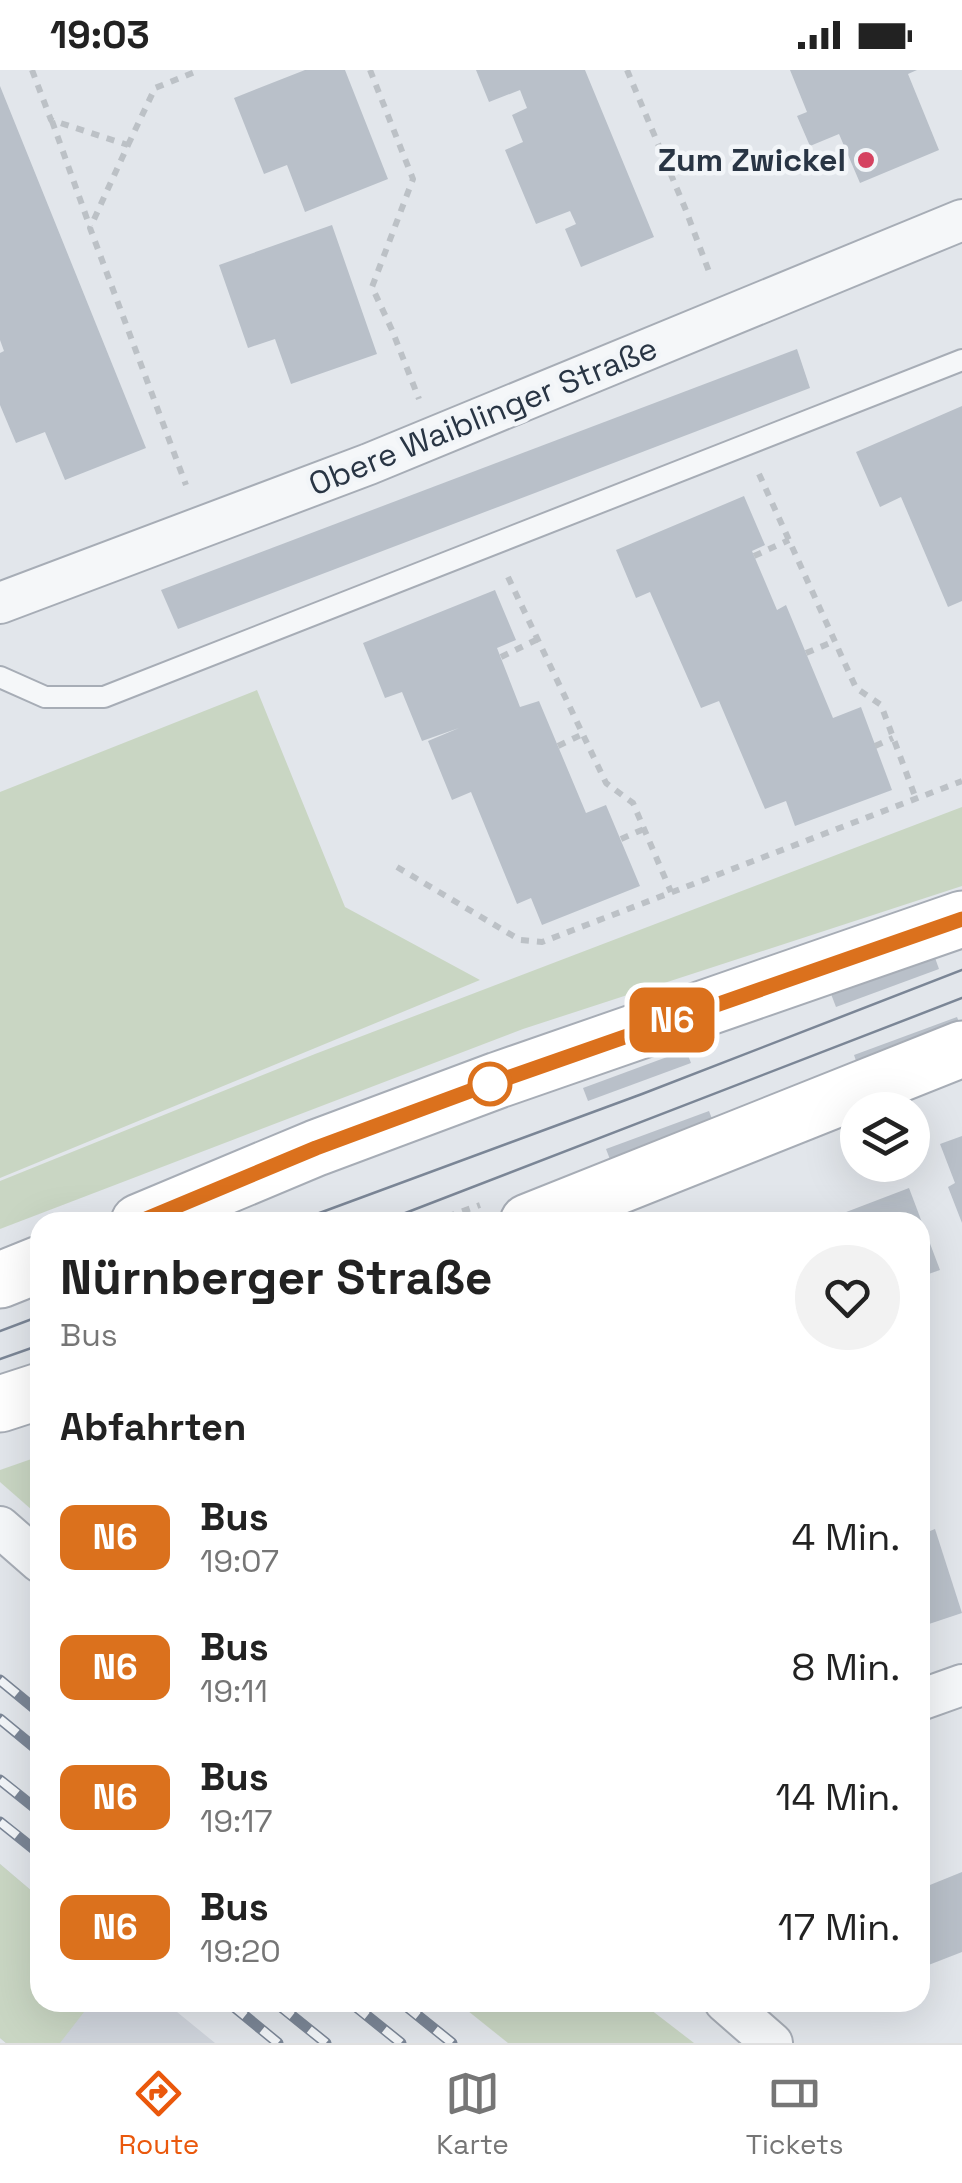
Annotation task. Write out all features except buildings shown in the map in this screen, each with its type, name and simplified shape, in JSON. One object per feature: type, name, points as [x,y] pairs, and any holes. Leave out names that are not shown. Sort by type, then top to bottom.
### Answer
[{"type":"main road","points":[[172,1212],[316,1148],[498,1080],[962,919]]},
{"type":"main road","points":[[553,1212],[962,1049]]},
{"type":"main road","points":[[0,1280],[30,1268]]},
{"type":"main road","points":[[0,1404],[30,1394]]},
{"type":"street","name":"Obere Waiblinger Straße","points":[[0,603],[369,464],[962,220]]},
{"type":"street","points":[[0,1528],[30,1554]]},
{"type":"street","points":[[930,1696],[962,1685]]},
{"type":"street","points":[[736,2012],[772,2043]]},
{"type":"lane","points":[[0,677],[45,698],[104,697],[962,360]]},
{"type":"path","points":[[32,70],[190,496]]},
{"type":"path","points":[[90,228],[155,88],[200,70]]},
{"type":"path","points":[[370,70],[413,180],[372,287],[422,405]]},
{"type":"path","points":[[627,70],[686,208],[715,290]]},
{"type":"path","points":[[52,120],[128,145]]},
{"type":"path","points":[[746,445],[856,688],[881,705],[916,799]]},
{"type":"path","points":[[754,556],[789,540]]},
{"type":"path","points":[[493,544],[606,783],[633,803],[671,892]]},
{"type":"path","points":[[500,657],[538,640]]},
{"type":"path","points":[[806,653],[834,641]]},
{"type":"path","points":[[558,746],[584,734]]},
{"type":"path","points":[[875,746],[893,738]]},
{"type":"path","points":[[397,867],[520,940],[542,942],[962,781]]},
{"type":"path","points":[[621,839],[644,829]]},
{"type":"shaded area","points":[[0,1864],[30,1890],[30,2012],[177,2012],[215,2043],[6,2043],[0,2038]]},
{"type":"green space","points":[[257,690],[345,907],[480,980],[0,1178],[0,792]]},
{"type":"green space","points":[[962,807],[962,886],[523,1029],[44,1212],[30,1212],[30,1218],[0,1229],[0,1181],[315,1054]]},
{"type":"green space","points":[[30,1460],[30,1508],[0,1482],[0,1470]]},
{"type":"green space","points":[[0,1864],[30,1890],[30,2012],[84,2012],[60,2043],[6,2043],[0,2038]]},
{"type":"green space","points":[[469,2012],[654,2012],[694,2043],[508,2043]]},
{"type":"tram line","points":[[322,1212],[962,970]]},
{"type":"tram line","points":[[408,1212],[962,998]]},
{"type":"tram line","points":[[0,1331],[30,1320]]},
{"type":"tram line","points":[[0,1359],[30,1348]]},
{"type":"railway","points":[[0,1680],[30,1705]]},
{"type":"railway","points":[[0,1719],[30,1744]]},
{"type":"railway","points":[[0,1780],[30,1804]]},
{"type":"railway","points":[[0,1822],[30,1846]]},
{"type":"railway","points":[[240,2012],[278,2043]]},
{"type":"railway","points":[[287,2012],[326,2043]]},
{"type":"railway","points":[[362,2012],[401,2043]]},
{"type":"railway","points":[[413,2012],[452,2043]]},
{"type":"bus line","name":"N6","points":[[163,1212],[316,1148],[470,1091],[962,919]]},
{"type":"place","name":"Zum Zwickel","points":[[866,160]]}]
